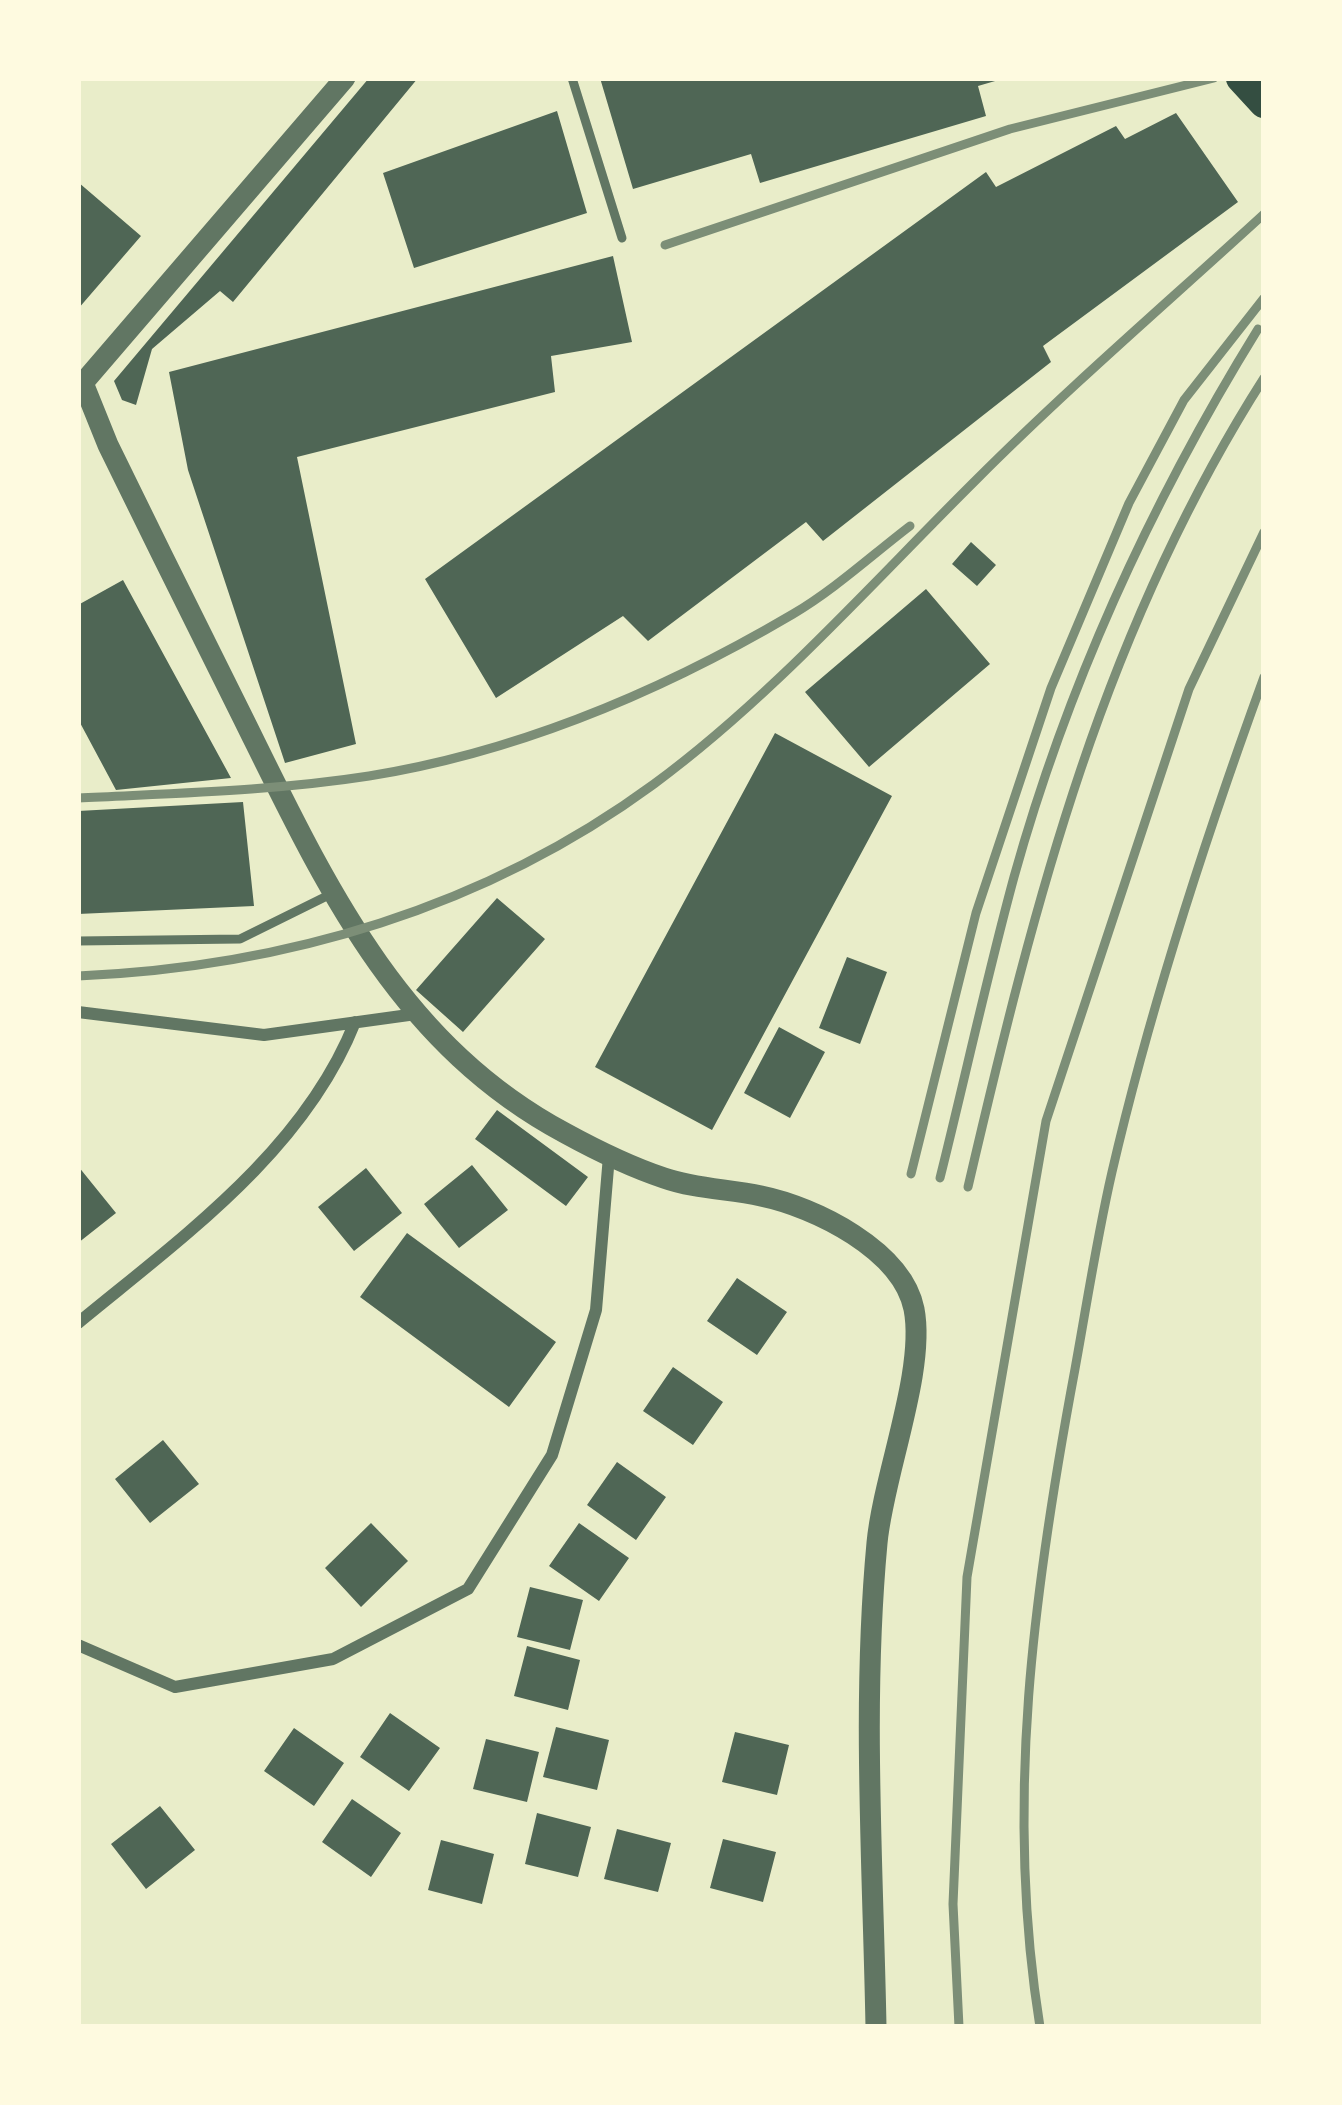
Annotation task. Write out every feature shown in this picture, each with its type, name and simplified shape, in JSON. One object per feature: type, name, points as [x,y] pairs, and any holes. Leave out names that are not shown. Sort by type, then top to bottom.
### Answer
[{"type":"main road","points":[[1240,78],[1264,103]]},
{"type":"street","points":[[345,78],[80,386],[331,894],[416,1014],[482,1077],[561,1131],[667,1179],[765,1196],[813,1214],[857,1239],[893,1270],[914,1306],[915,1348],[877,1538],[868,1668],[876,2027]]},
{"type":"street","points":[[78,1012],[264,1035],[416,1014]]},
{"type":"street","points":[[78,1323],[220,1205],[297,1120],[345,1047],[355,1022]]},
{"type":"street","points":[[78,1645],[175,1687],[333,1659],[468,1588],[552,1455],[596,1310],[609,1154]]},
{"type":"lane","points":[[572,78],[622,238]]},
{"type":"lane","points":[[78,940],[240,940],[331,894]]},
{"type":"building","points":[[369,78],[418,78],[233,302],[220,291],[152,349],[136,405],[122,400],[114,381]]},
{"type":"building","points":[[600,78],[1002,79],[978,86],[986,116],[760,183],[751,154],[633,189]]},
{"type":"building","points":[[557,111],[587,213],[414,268],[383,173]]},
{"type":"building","points":[[1176,113],[1238,202],[1043,346],[1051,362],[823,541],[806,522],[648,641],[623,616],[496,698],[425,579],[986,172],[996,187],[1116,126],[1125,139]]},
{"type":"building","points":[[78,182],[141,236],[78,309]]},
{"type":"building","points":[[613,256],[632,342],[551,356],[555,392],[297,457],[356,744],[285,763],[188,470],[169,372]]},
{"type":"building","points":[[971,542],[996,565],[977,586],[952,564]]},
{"type":"building","points":[[123,580],[231,778],[116,790],[78,719],[78,605]]},
{"type":"building","points":[[926,589],[990,664],[869,767],[805,692]]},
{"type":"building","points":[[775,733],[892,796],[712,1130],[595,1067]]},
{"type":"building","points":[[243,802],[254,906],[78,914],[78,811]]},
{"type":"building","points":[[497,898],[545,939],[463,1032],[416,990]]},
{"type":"building","points":[[847,957],[887,972],[860,1044],[819,1028]]},
{"type":"building","points":[[779,1027],[825,1052],[790,1118],[744,1093]]},
{"type":"building","points":[[497,1110],[588,1177],[566,1206],[475,1139]]},
{"type":"building","points":[[472,1165],[508,1210],[459,1248],[424,1204]]},
{"type":"building","points":[[78,1166],[116,1213],[78,1243]]},
{"type":"building","points":[[366,1168],[402,1213],[354,1251],[318,1207]]},
{"type":"building","points":[[407,1233],[556,1342],[509,1407],[360,1297]]},
{"type":"building","points":[[737,1278],[787,1312],[757,1355],[707,1321]]},
{"type":"building","points":[[673,1367],[723,1402],[693,1445],[643,1411]]},
{"type":"building","points":[[163,1440],[199,1484],[150,1523],[115,1479]]},
{"type":"building","points":[[617,1462],[666,1497],[636,1540],[587,1505]]},
{"type":"building","points":[[371,1523],[408,1561],[361,1607],[325,1568]]},
{"type":"building","points":[[579,1523],[629,1558],[599,1601],[549,1566]]},
{"type":"building","points":[[530,1587],[583,1600],[570,1650],[517,1637]]},
{"type":"building","points":[[527,1646],[580,1660],[568,1710],[514,1696]]},
{"type":"building","points":[[390,1713],[440,1748],[409,1791],[360,1757]]},
{"type":"building","points":[[556,1727],[609,1740],[597,1790],[543,1777]]},
{"type":"building","points":[[294,1728],[344,1763],[314,1806],[264,1771]]},
{"type":"building","points":[[735,1732],[789,1745],[777,1795],[722,1782]]},
{"type":"building","points":[[486,1739],[539,1752],[527,1802],[473,1789]]},
{"type":"building","points":[[352,1799],[401,1833],[371,1877],[322,1842]]},
{"type":"building","points":[[160,1806],[195,1850],[146,1889],[111,1844]]},
{"type":"building","points":[[537,1813],[591,1827],[578,1877],[525,1864]]},
{"type":"building","points":[[617,1829],[671,1843],[658,1892],[604,1879]]},
{"type":"building","points":[[723,1839],[776,1852],[763,1902],[710,1888]]},
{"type":"building","points":[[441,1840],[494,1854],[482,1904],[428,1890]]},
{"type":"railway","points":[[665,245],[1010,129],[1214,78]]},
{"type":"railway","points":[[78,976],[232,960],[380,923],[522,865],[589,827],[654,784],[740,714],[1012,445],[1264,214]]},
{"type":"railway","points":[[911,1174],[976,913],[1051,688],[1129,503],[1184,400],[1264,298]]},
{"type":"railway","points":[[940,1178],[1014,877],[1060,733],[1149,526],[1258,329]]},
{"type":"railway","points":[[968,1187],[1049,871],[1117,669],[1159,570],[1264,378]]},
{"type":"railway","points":[[78,798],[224,791],[369,776],[535,734],[641,692],[744,642],[823,594],[910,526]]},
{"type":"railway","points":[[959,2027],[953,1904],[967,1577],[1046,1121],[1189,689],[1264,532]]},
{"type":"railway","points":[[1040,2027],[1029,1944],[1024,1779],[1036,1615],[1060,1451],[1127,1109],[1181,922],[1264,677]]}]
